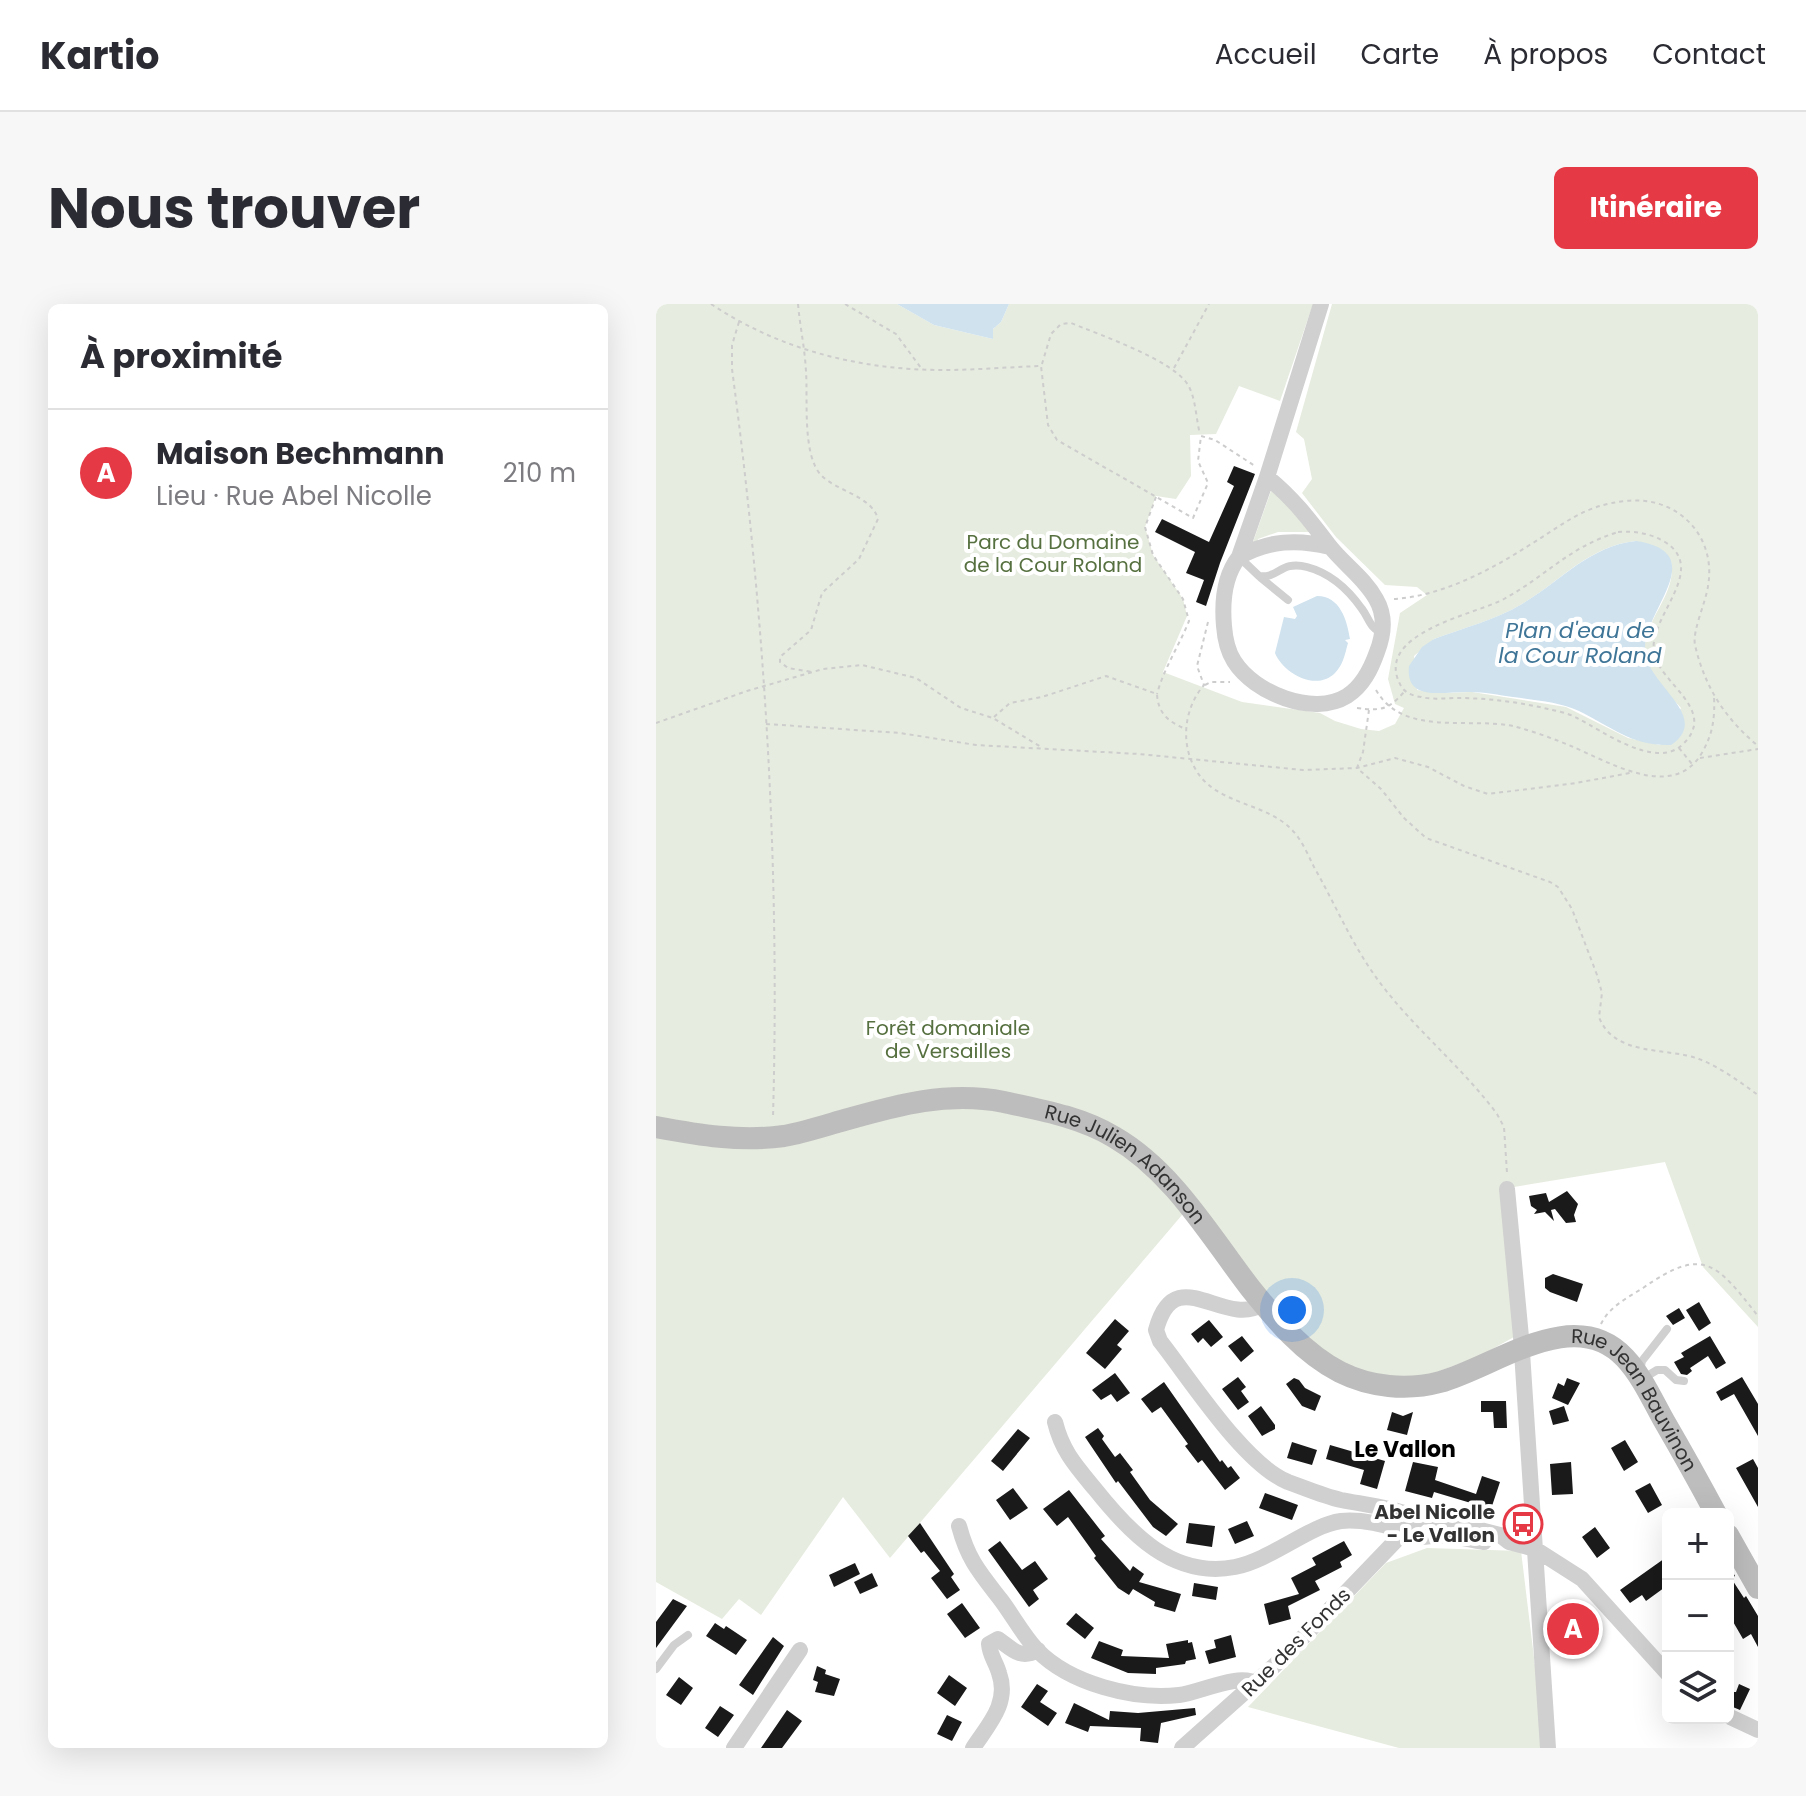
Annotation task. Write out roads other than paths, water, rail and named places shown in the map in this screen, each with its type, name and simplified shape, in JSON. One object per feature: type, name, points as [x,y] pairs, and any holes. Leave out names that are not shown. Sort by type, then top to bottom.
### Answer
[{"type":"main road","name":"Rue Julien Adanson","points":[[656,1127],[720,1137],[773,1137],[901,1104],[950,1096],[999,1101],[1070,1118],[1115,1137],[1153,1166],[1181,1197],[1263,1304],[1300,1343],[1328,1365],[1356,1379],[1385,1386],[1408,1387],[1439,1382],[1522,1348]]},
{"type":"main road","name":"Rue Jean Bauvinon","points":[[1522,1348],[1550,1337],[1573,1336],[1597,1341],[1625,1357],[1713,1508]]},
{"type":"main road","points":[[1734,1546],[1758,1588]]},
{"type":"street","points":[[1267,477],[1296,502],[1330,547],[1356,570],[1377,600],[1383,618],[1383,632],[1377,652],[1364,679],[1356,689],[1333,702],[1318,705],[1299,701],[1259,685],[1245,674],[1227,648],[1223,611],[1235,561],[1267,477],[1321,304]]},
{"type":"street","points":[[1235,561],[1272,543],[1301,541],[1330,547]]},
{"type":"street","points":[[1507,1189],[1522,1348],[1548,1748]]},
{"type":"street","points":[[1263,1304],[1254,1310],[1239,1310],[1185,1296],[1176,1298],[1167,1304],[1156,1330],[1160,1341],[1257,1460],[1284,1480],[1336,1499],[1405,1512],[1419,1518],[1425,1516],[1500,1535],[1509,1542],[1535,1549],[1582,1579],[1662,1667]]},
{"type":"street","points":[[1055,1422],[1061,1445],[1121,1521],[1138,1539],[1179,1563],[1206,1568],[1234,1567],[1258,1560],[1337,1521],[1358,1520],[1405,1531],[1416,1537],[1443,1535],[1498,1544],[1509,1542]]},
{"type":"street","name":"Rue des Fonds","points":[[1182,1748],[1256,1684],[1419,1518]]},
{"type":"street","points":[[959,1526],[967,1554],[1038,1650],[1077,1676],[1101,1687],[1152,1697],[1183,1695],[1240,1679],[1256,1684]]},
{"type":"street","points":[[973,1748],[1001,1705],[1000,1675],[991,1657],[989,1644],[998,1639],[1017,1654],[1025,1656],[1038,1650]]},
{"type":"street","points":[[734,1748],[800,1650]]},
{"type":"street","points":[[1734,1719],[1758,1730]]},
{"type":"lane","points":[[1235,561],[1288,600]]},
{"type":"lane","points":[[1259,576],[1272,575],[1287,565],[1303,566],[1323,573],[1344,588],[1373,628],[1383,632]]},
{"type":"lane","points":[[1641,1380],[1642,1361],[1667,1329]]},
{"type":"lane","points":[[1641,1380],[1657,1370],[1665,1370],[1676,1380],[1684,1381]]},
{"type":"lane","points":[[656,1669],[674,1645],[688,1635]]},
{"type":"water","points":[[897,304],[1009,304],[1001,322],[993,329],[993,339],[934,325]]},
{"type":"water","name":"Plan d'eau de la Cour Roland","points":[[1636,541],[1658,547],[1670,557],[1672,570],[1669,585],[1647,634],[1645,650],[1655,676],[1674,700],[1685,723],[1682,734],[1671,745],[1633,739],[1579,711],[1555,703],[1481,692],[1429,692],[1413,686],[1409,666],[1422,647],[1434,639],[1512,610],[1590,557],[1619,544]]},
{"type":"water","points":[[1317,596],[1331,600],[1341,610],[1350,639],[1345,640],[1348,643],[1338,670],[1319,681],[1292,673],[1275,653],[1284,617],[1295,619],[1297,616],[1293,607]]},
{"type":"place","name":"Abel Nicolle - Le Vallon","points":[[1523,1524]]},
{"type":"place","name":"Maison Bechmann","points":[[1573,1629]]},
{"type":"district","name":"Le Vallon","points":[[1405,1449]]},
{"type":"park label","name":"Parc du Domaine de la Cour Roland","points":[[1053,554]]},
{"type":"park label","name":"Forêt domaniale de Versailles","points":[[948,1040]]}]
